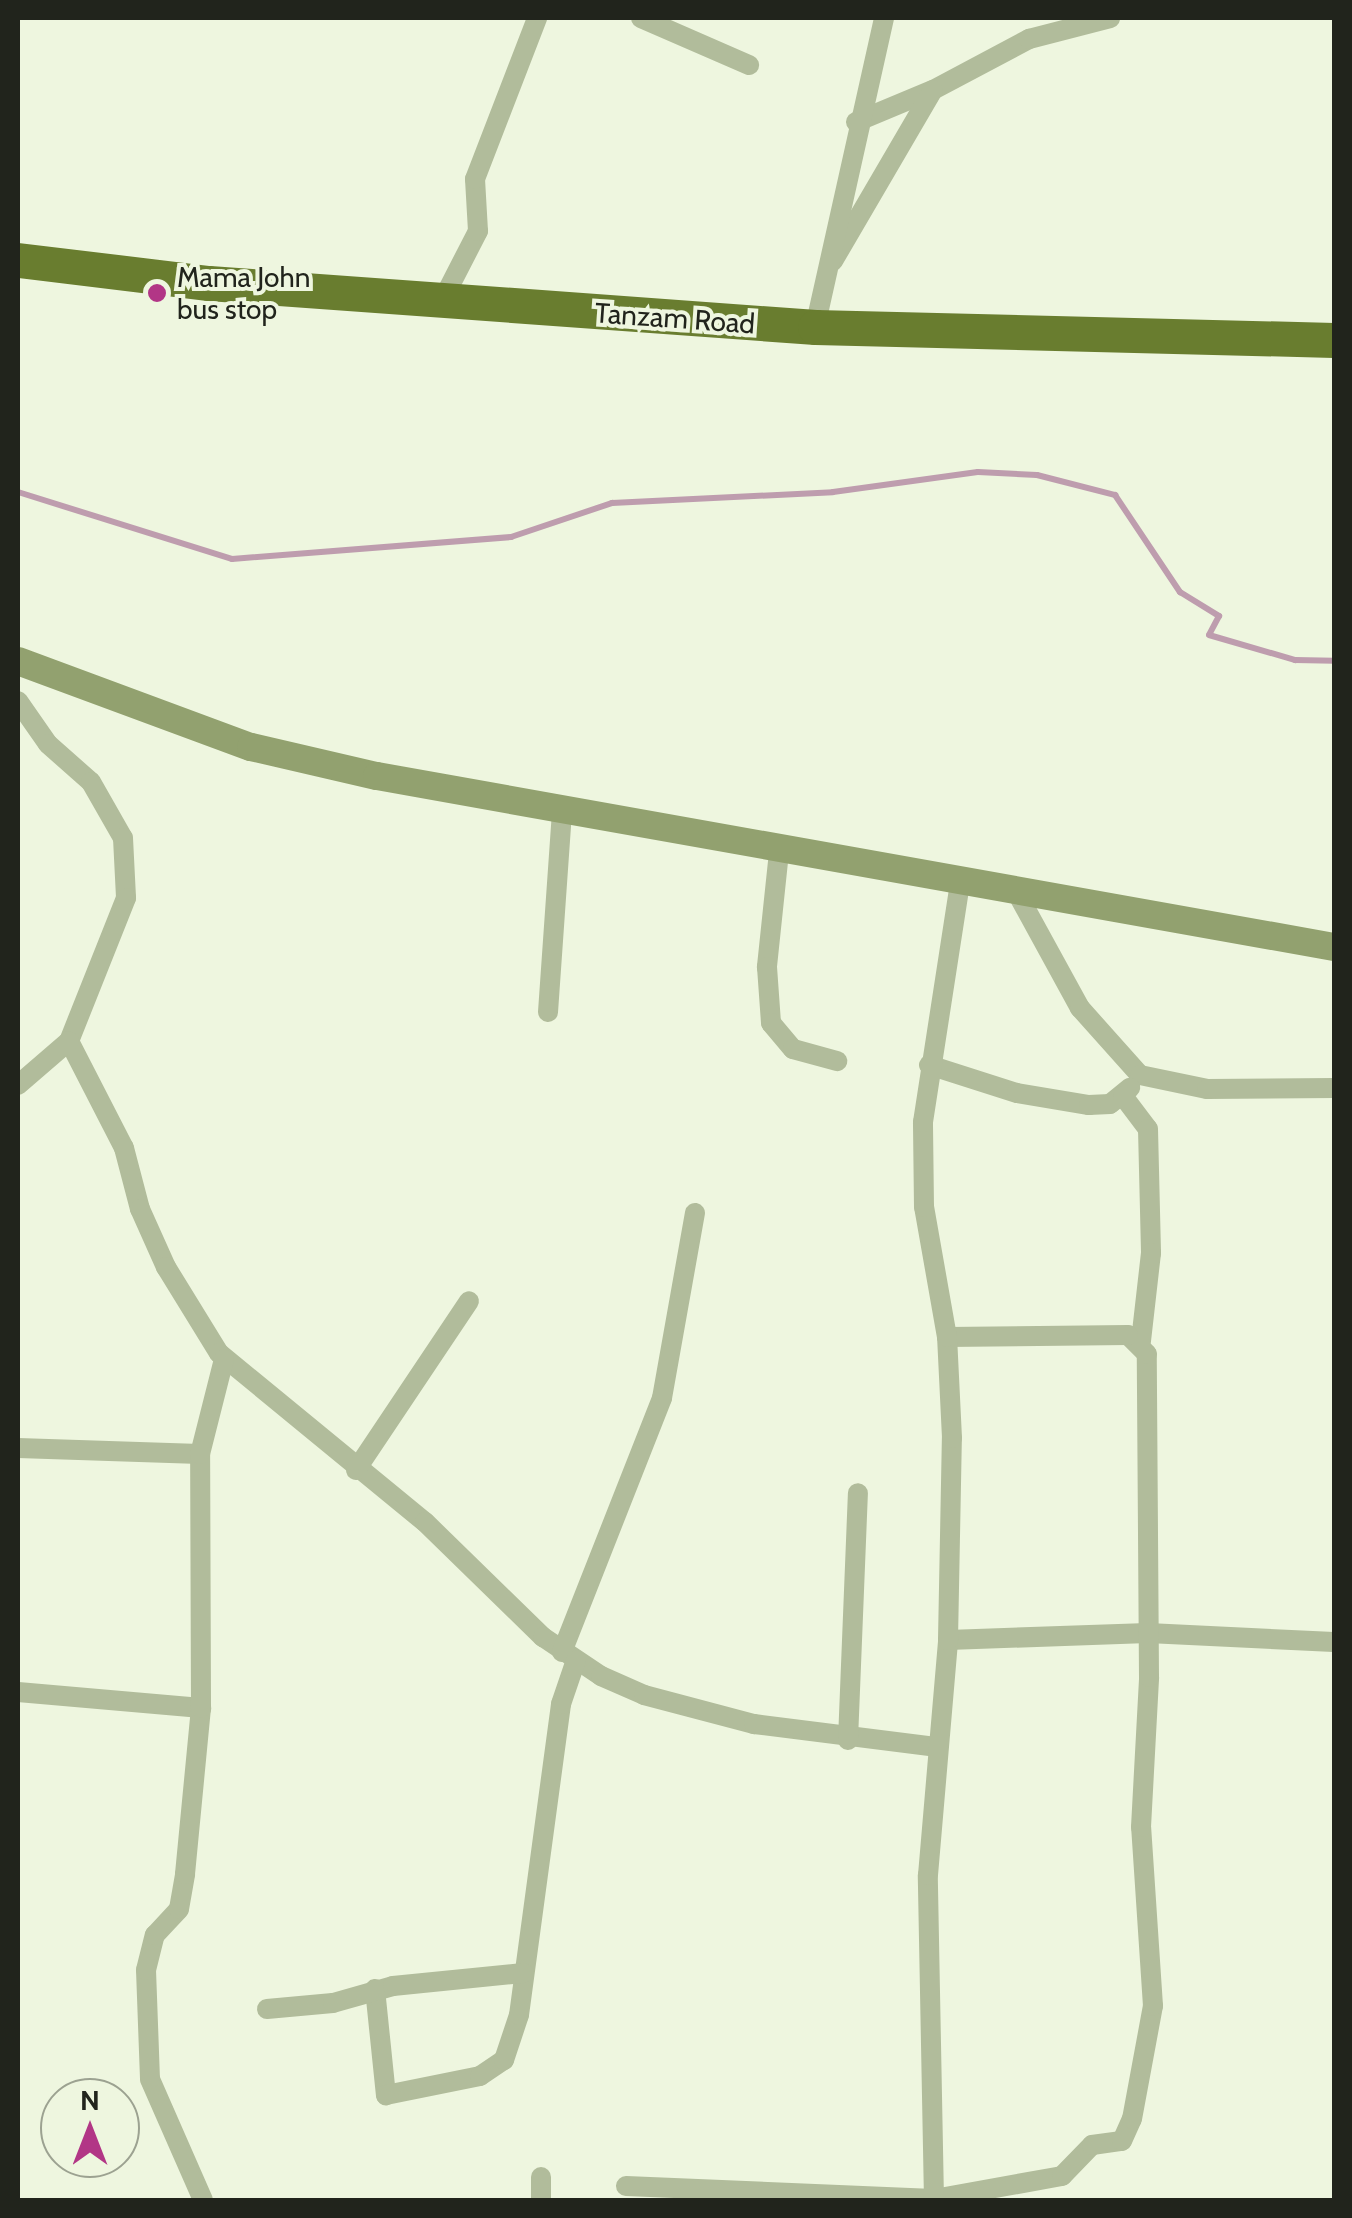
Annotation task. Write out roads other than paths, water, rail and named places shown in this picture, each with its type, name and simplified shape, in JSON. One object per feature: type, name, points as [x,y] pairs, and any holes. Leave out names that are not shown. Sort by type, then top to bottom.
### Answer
[{"type":"highway","name":"Tanzam Road","points":[[18,260],[442,302],[815,327],[1334,340]]},
{"type":"main road","points":[[18,661],[251,747],[778,852],[1334,947]]},
{"type":"street","points":[[442,302],[478,231],[475,179],[538,18]]},
{"type":"street","points":[[642,18],[748,65]]},
{"type":"street","points":[[815,327],[856,122],[884,18]]},
{"type":"street","points":[[856,122],[933,90],[1029,39],[1110,18]]},
{"type":"street","points":[[826,274],[933,90]]},
{"type":"street","points":[[18,701],[48,744],[100,794],[127,853],[121,915],[69,1041],[18,1084]]},
{"type":"street","points":[[548,1012],[562,812]]},
{"type":"street","points":[[778,852],[767,966],[771,1023],[793,1049],[837,1061]]},
{"type":"street","points":[[934,2200],[936,2062],[927,1922],[936,1747],[948,1640],[948,1337],[924,1207],[928,1065],[960,882]]},
{"type":"street","points":[[1017,892],[1080,1008],[1140,1075],[1207,1088],[1334,1088]]},
{"type":"street","points":[[69,1041],[124,1148],[140,1209],[166,1267],[224,1358],[356,1470],[425,1522],[569,1656],[644,1695],[702,1712],[848,1740],[936,1747]]},
{"type":"street","points":[[928,1065],[1054,1100],[1110,1104],[1123,1096],[1140,1075]]},
{"type":"street","points":[[626,2186],[934,2200],[1062,2176],[1092,2145],[1122,2140],[1132,2119],[1153,2006],[1141,1827],[1148,1634],[1148,1382],[1141,1341],[1151,1253],[1148,1129],[1123,1096]]},
{"type":"street","points":[[374,1989],[381,2089],[391,2095],[480,2076],[504,2060],[519,2015],[522,1973],[536,1915],[569,1656],[662,1398],[696,1213]]},
{"type":"street","points":[[356,1470],[469,1301]]},
{"type":"street","points":[[948,1337],[1108,1334],[1141,1341]]},
{"type":"street","points":[[203,2200],[150,2079],[146,1989],[156,1935],[179,1908],[201,1708],[200,1454],[224,1358]]},
{"type":"street","points":[[18,1448],[200,1454]]},
{"type":"street","points":[[848,1740],[858,1493]]},
{"type":"street","points":[[948,1640],[1148,1634],[1334,1642]]},
{"type":"street","points":[[18,1692],[201,1708]]},
{"type":"street","points":[[267,2009],[334,2003],[374,1989],[522,1973]]},
{"type":"street","points":[[541,2176],[541,2200]]},
{"type":"waterway","points":[[18,492],[232,559],[511,537],[612,503],[833,492],[978,472],[1037,475],[1115,495],[1180,592],[1219,616],[1209,635],[1295,660],[1334,661]]},
{"type":"place","name":"Mama John bus stop","points":[[157,293]]}]
